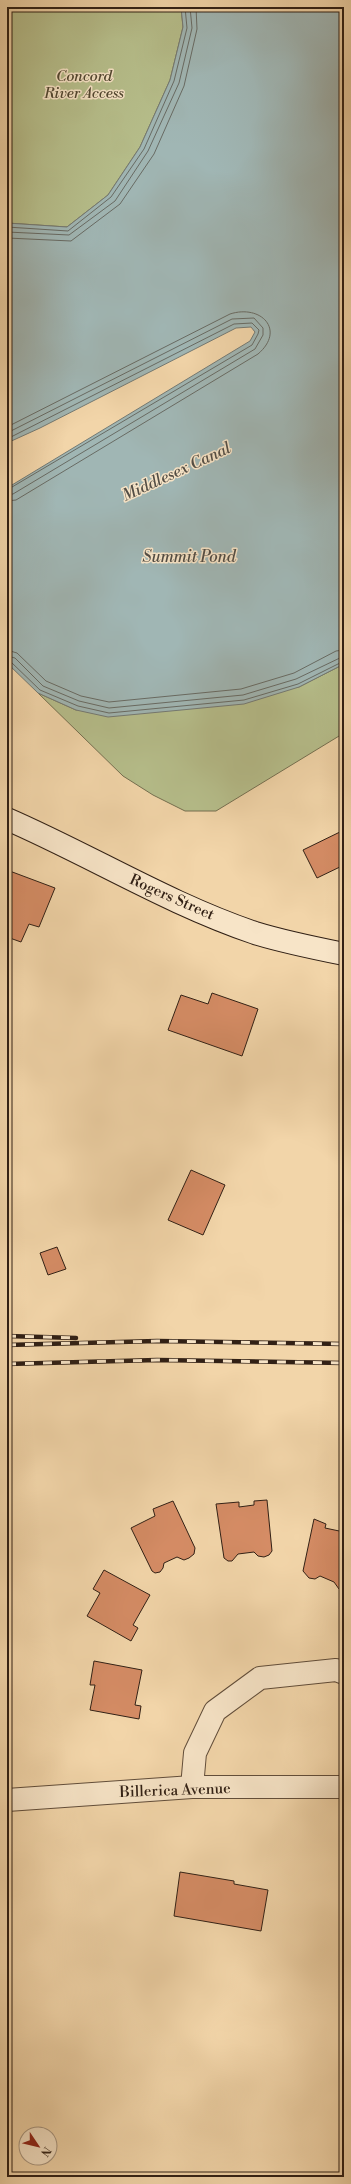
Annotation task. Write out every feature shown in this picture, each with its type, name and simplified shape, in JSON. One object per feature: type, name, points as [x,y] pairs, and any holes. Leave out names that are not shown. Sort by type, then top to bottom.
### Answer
[{"type":"street","name":"Rogers Street","points":[[7,819],[166,896],[255,933],[301,946],[344,954]]},
{"type":"street","points":[[192,1787],[195,1753],[216,1711],[260,1678],[336,1670],[344,1673]]},
{"type":"street","name":"Billerica Avenue","points":[[7,1800],[192,1787],[344,1787]]},
{"type":"green space","name":"Concord River Access","points":[[7,7],[181,7],[183,27],[170,80],[140,147],[108,195],[67,227],[7,223]]},
{"type":"green space","points":[[344,664],[344,733],[216,811],[185,811],[153,795],[123,776],[38,693],[76,710],[299,687]]},
{"type":"water","name":"Summit Pond","points":[[181,7],[344,7],[344,664],[299,687],[244,704],[108,717],[76,710],[38,693],[7,663],[7,488],[250,341],[255,332],[251,327],[236,328],[40,428],[7,443],[7,223],[67,227],[108,195],[140,147],[170,80],[183,27]]},
{"type":"building","points":[[344,830],[344,865],[317,878],[303,850]]},
{"type":"building","points":[[7,870],[55,888],[39,927],[29,924],[21,942],[7,937]]},
{"type":"building","points":[[212,993],[258,1009],[242,1056],[168,1030],[181,995],[208,1004]]},
{"type":"building","points":[[191,1170],[225,1185],[203,1235],[168,1220]]},
{"type":"building","points":[[57,1247],[66,1269],[48,1275],[40,1253]]},
{"type":"building","points":[[267,1500],[272,1551],[269,1555],[264,1557],[258,1556],[254,1552],[238,1554],[232,1561],[228,1561],[224,1558],[216,1504],[239,1502],[239,1507],[254,1505],[254,1501]]},
{"type":"building","points":[[173,1501],[195,1548],[194,1554],[184,1560],[177,1557],[164,1563],[160,1572],[155,1573],[152,1571],[131,1528],[155,1516],[153,1509]]},
{"type":"building","points":[[314,1519],[326,1524],[325,1528],[344,1532],[344,1589],[339,1589],[334,1582],[320,1576],[315,1579],[309,1578],[303,1571]]},
{"type":"building","points":[[104,1570],[150,1595],[133,1625],[138,1628],[131,1641],[87,1616],[100,1593],[93,1589]]},
{"type":"building","points":[[94,1661],[142,1670],[135,1705],[141,1706],[139,1719],[90,1710],[95,1685],[90,1685]]},
{"type":"building","points":[[180,1872],[234,1881],[234,1884],[268,1890],[261,1931],[174,1916]]},
{"type":"railway","points":[[7,1336],[76,1338]]},
{"type":"railway","points":[[7,1345],[157,1341],[344,1344]]},
{"type":"railway","points":[[7,1364],[157,1360],[344,1363]]},
{"type":"water label","name":"Middlesex Canal","points":[[176,471]]}]
